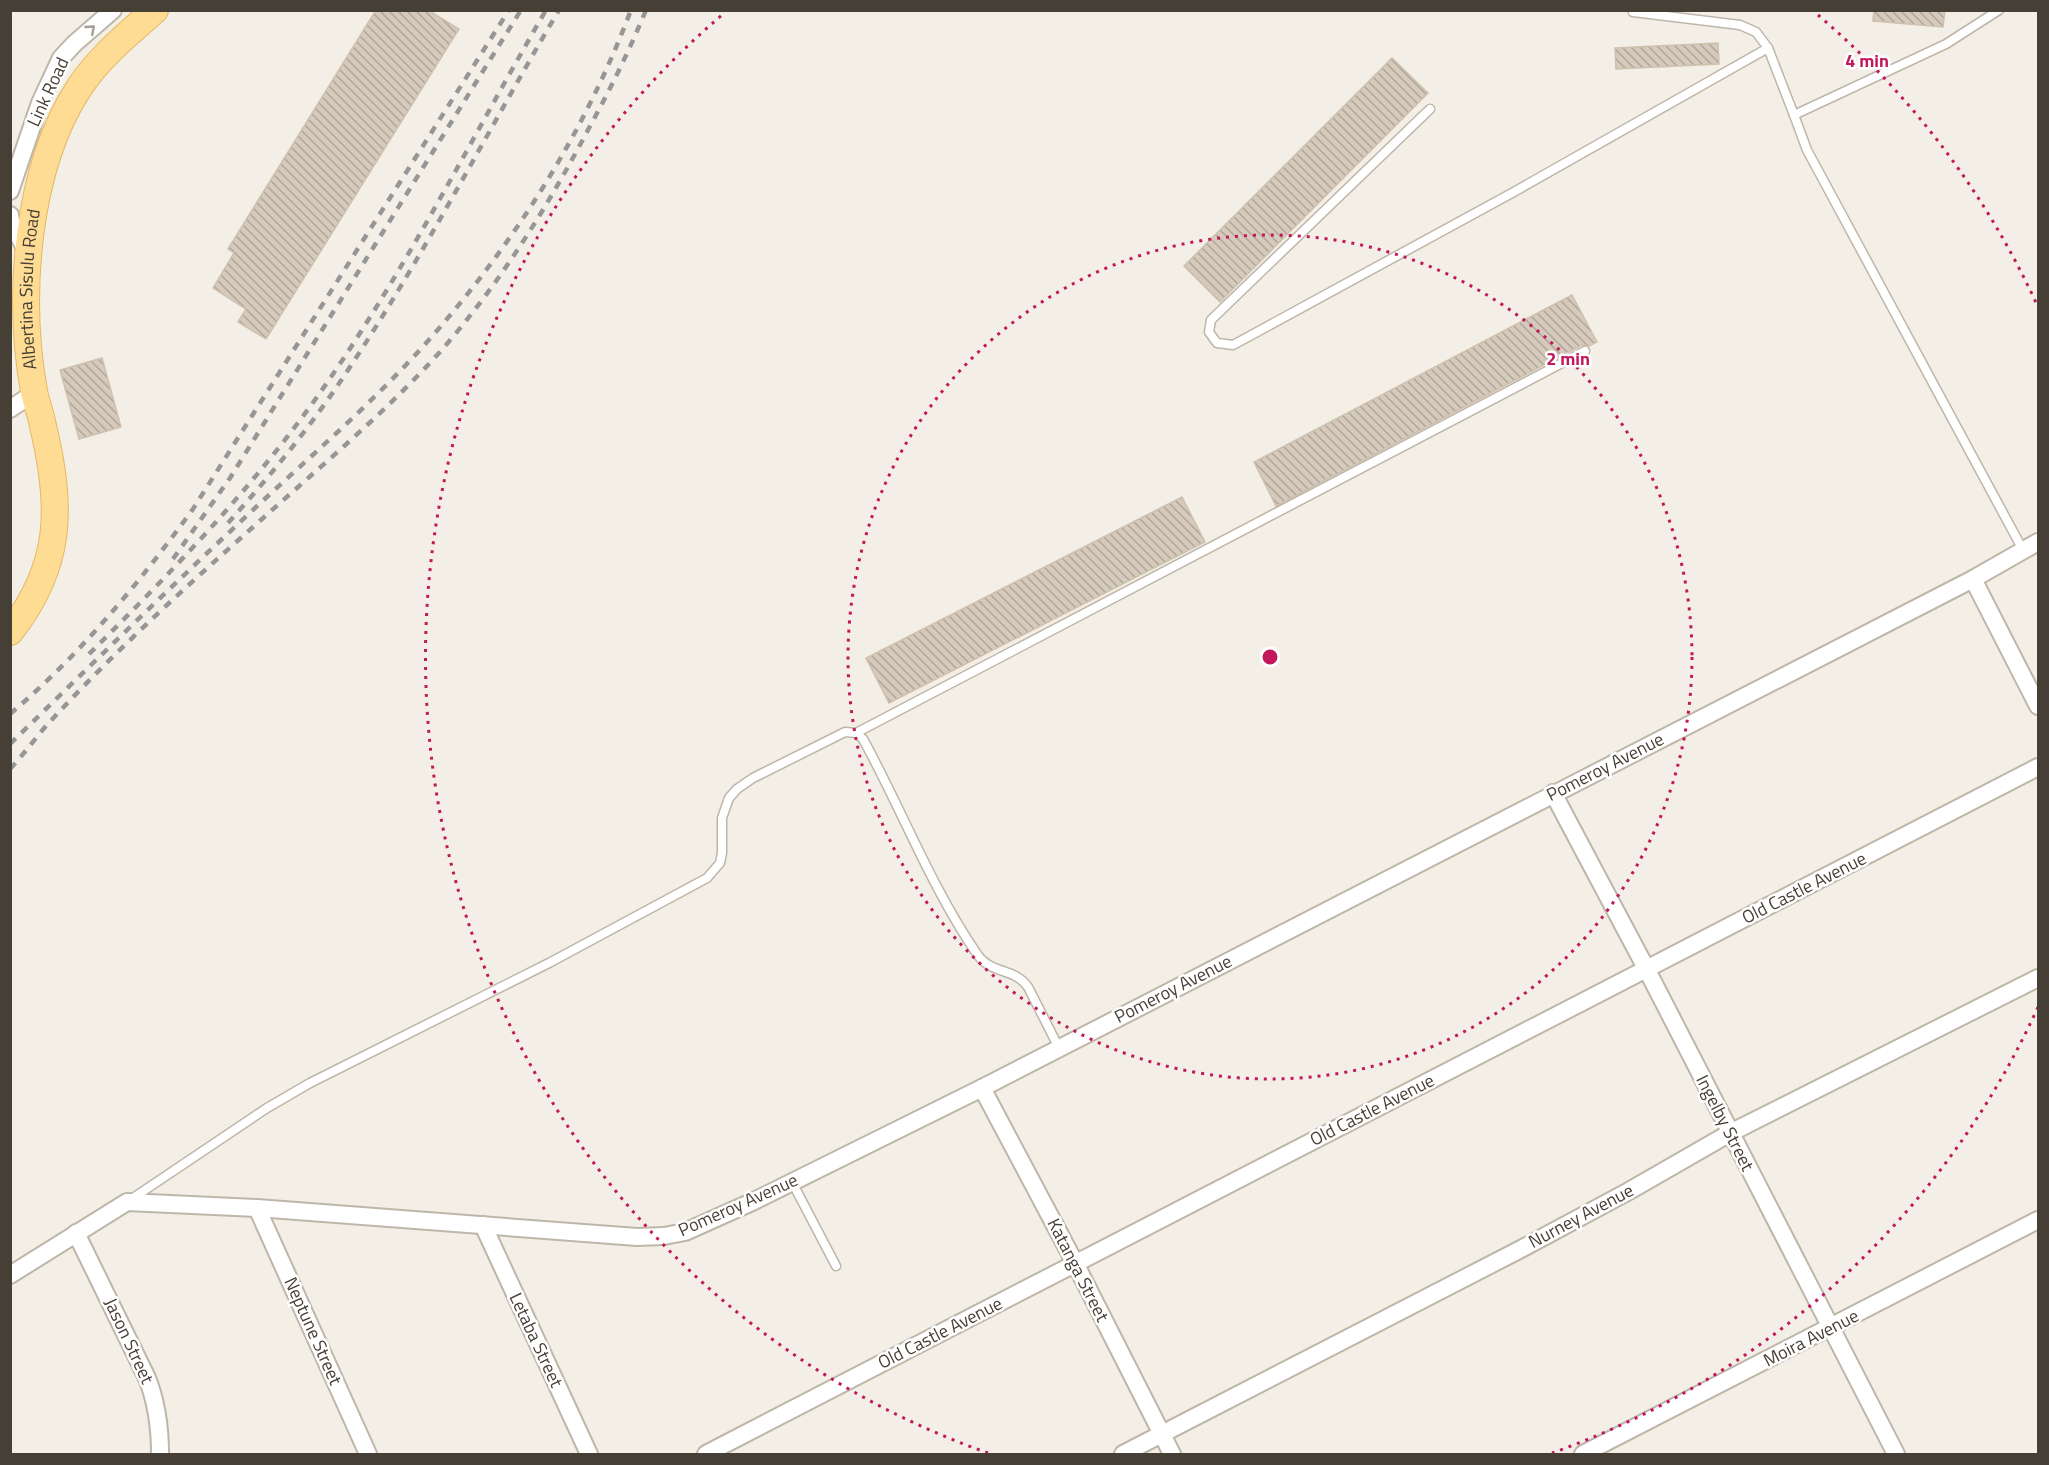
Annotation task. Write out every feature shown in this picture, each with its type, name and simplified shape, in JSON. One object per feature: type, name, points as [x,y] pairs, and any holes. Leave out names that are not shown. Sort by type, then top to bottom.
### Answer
[{"type":"main road","name":"Albertina Sisulu Road","points":[[10,632],[36,595],[45,575],[53,540],[55,512],[53,478],[34,393],[27,331],[27,252],[45,162],[62,117],[79,88],[98,62],[155,10]]},
{"type":"street","name":"Link Road","points":[[10,191],[40,103],[62,58],[74,44],[113,10]]},
{"type":"street","points":[[10,215],[27,252]]},
{"type":"street","points":[[10,409],[34,393]]},
{"type":"street","name":"Pomeroy Avenue","points":[[127,1202],[257,1208],[592,1234],[664,1236],[685,1232],[982,1088],[1972,579],[2038,542]]},
{"type":"street","points":[[1972,579],[2038,706]]},
{"type":"street","name":"Old Castle Avenue","points":[[706,1455],[2038,766]]},
{"type":"street","name":"Ingelby Street","points":[[1553,793],[1647,970],[1896,1455]]},
{"type":"street","name":"Nurney Avenue","points":[[1123,1455],[1531,1243],[1629,1191],[1730,1133],[2038,978]]},
{"type":"street","name":"Katanga Street","points":[[982,1088],[1075,1263],[1172,1455]]},
{"type":"street","points":[[10,1275],[127,1202]]},
{"type":"street","name":"Neptune Street","points":[[257,1208],[368,1455]]},
{"type":"street","name":"Moira Avenue","points":[[1583,1455],[2038,1220]]},
{"type":"street","name":"Letaba Street","points":[[483,1225],[589,1455]]},
{"type":"street","name":"Jason Street","points":[[76,1233],[155,1398],[160,1455]]},
{"type":"lane","points":[[1794,116],[1946,44],[1999,10]]},
{"type":"lane","points":[[1633,12],[1740,25],[1756,32],[1768,48],[1807,150],[2023,550]]},
{"type":"lane","points":[[1430,109],[1211,320],[1209,332],[1217,342],[1233,345],[1512,193],[1768,48]]},
{"type":"lane","points":[[856,734],[1585,351]]},
{"type":"lane","points":[[127,1202],[238,1127],[310,1083],[549,963],[707,878],[720,864],[722,818],[729,798],[737,789],[753,778],[845,732],[856,734],[863,740],[946,901],[977,954],[990,967],[1013,973],[1022,978],[1059,1048]]},
{"type":"lane","points":[[792,1182],[836,1266]]},
{"type":"building","points":[[376,10],[428,10],[459,29],[266,339],[238,322],[246,309],[213,288],[234,253],[228,249]]},
{"type":"building","points":[[1874,10],[1945,10],[1943,27],[1873,21]]},
{"type":"building","points":[[1718,43],[1719,64],[1616,69],[1615,48]]},
{"type":"building","points":[[1392,58],[1428,93],[1220,302],[1184,266]]},
{"type":"building","points":[[1572,295],[1597,342],[1589,346],[1582,345],[1276,506],[1254,462]]},
{"type":"building","points":[[102,358],[121,427],[79,439],[60,370]]},
{"type":"building","points":[[1182,497],[1205,542],[889,703],[866,658]]},
{"type":"railway","points":[[10,714],[61,667],[108,617],[193,509],[509,10]]},
{"type":"railway","points":[[173,559],[230,478],[521,10]]},
{"type":"railway","points":[[89,654],[218,520],[278,449],[333,374],[390,285],[546,10]]},
{"type":"railway","points":[[228,523],[291,449],[348,370],[430,237],[559,10]]},
{"type":"railway","points":[[10,744],[181,578],[375,397],[451,314],[513,233],[567,148],[612,57],[631,10]]},
{"type":"railway","points":[[10,769],[70,700],[121,649],[371,421],[417,376],[461,327],[521,245],[573,158],[612,85],[646,10]]}]
